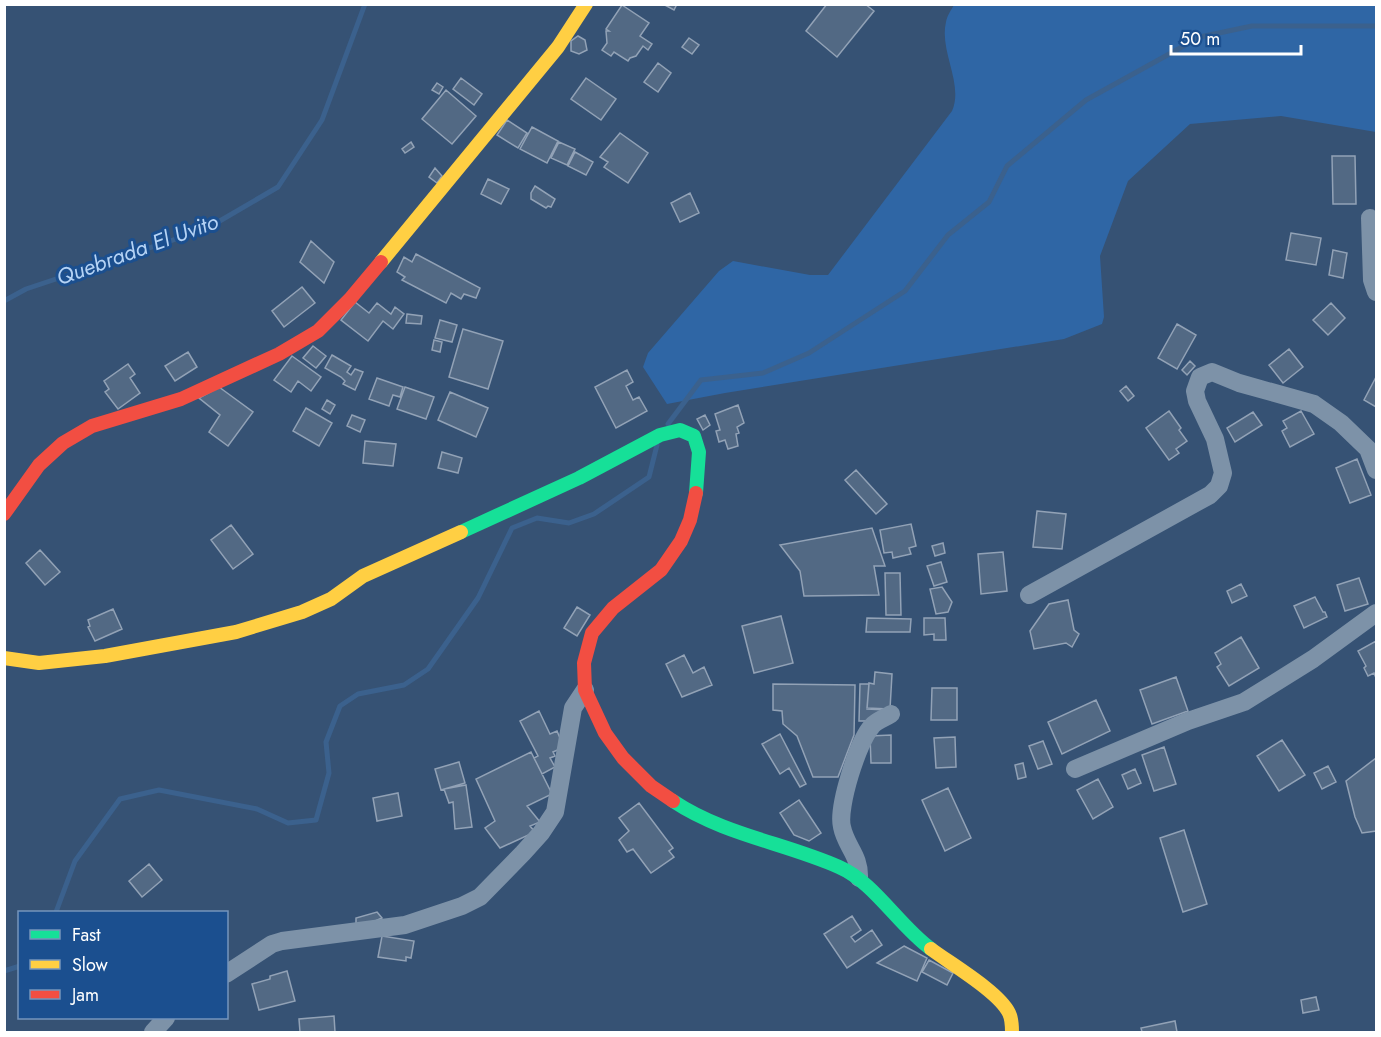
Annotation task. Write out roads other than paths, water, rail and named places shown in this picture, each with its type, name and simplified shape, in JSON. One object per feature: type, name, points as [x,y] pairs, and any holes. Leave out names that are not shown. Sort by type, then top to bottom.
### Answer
[{"type":"street","points":[[4,514],[39,465],[63,443],[92,426],[181,399],[279,354],[318,331],[350,299],[456,172],[558,47],[586,4]]},
{"type":"street","points":[[1370,218],[1372,280],[1377,292]]},
{"type":"street","points":[[1029,595],[1210,495],[1219,486],[1223,473],[1215,439],[1197,401],[1195,391],[1200,377],[1212,372],[1239,383],[1314,404],[1372,443],[1377,470]]},
{"type":"street","points":[[4,658],[39,663],[105,656],[236,632],[302,612],[331,599],[363,576],[406,555],[579,478],[660,435],[680,430],[694,436],[699,452],[696,492],[690,520],[681,541],[661,570],[614,608],[592,633],[584,663],[585,690],[605,733],[622,758],[651,786],[684,808],[734,831],[840,867],[859,878],[915,938],[997,997],[1007,1008],[1011,1017],[1012,1032]]},
{"type":"street","points":[[1076,769],[1188,721],[1244,702],[1313,659],[1377,613]]},
{"type":"street","points":[[228,973],[272,944],[405,925],[462,906],[480,897],[529,846],[555,812],[573,708],[585,690]]},
{"type":"street","points":[[859,878],[859,865],[841,825],[848,777],[862,742],[872,726],[891,714]]},
{"type":"street","points":[[153,1032],[164,1019]]},
{"type":"waterway","name":"Quebrada El Uvito","points":[[4,301],[26,289],[206,229],[278,187],[322,120],[365,4]]},
{"type":"waterway","points":[[668,424],[701,380],[763,373],[809,353],[905,291],[948,235],[989,202],[1007,166],[1086,100],[1200,37],[1252,26],[1376,26]]},
{"type":"waterway","points":[[56,911],[75,861],[120,799],[159,790],[257,809],[288,823],[316,820],[329,773],[326,742],[340,706],[358,694],[404,685],[428,669],[478,598],[512,528],[537,518],[569,523],[594,514],[649,477],[657,445]]},
{"type":"waterway","points":[[4,971],[18,967]]}]
